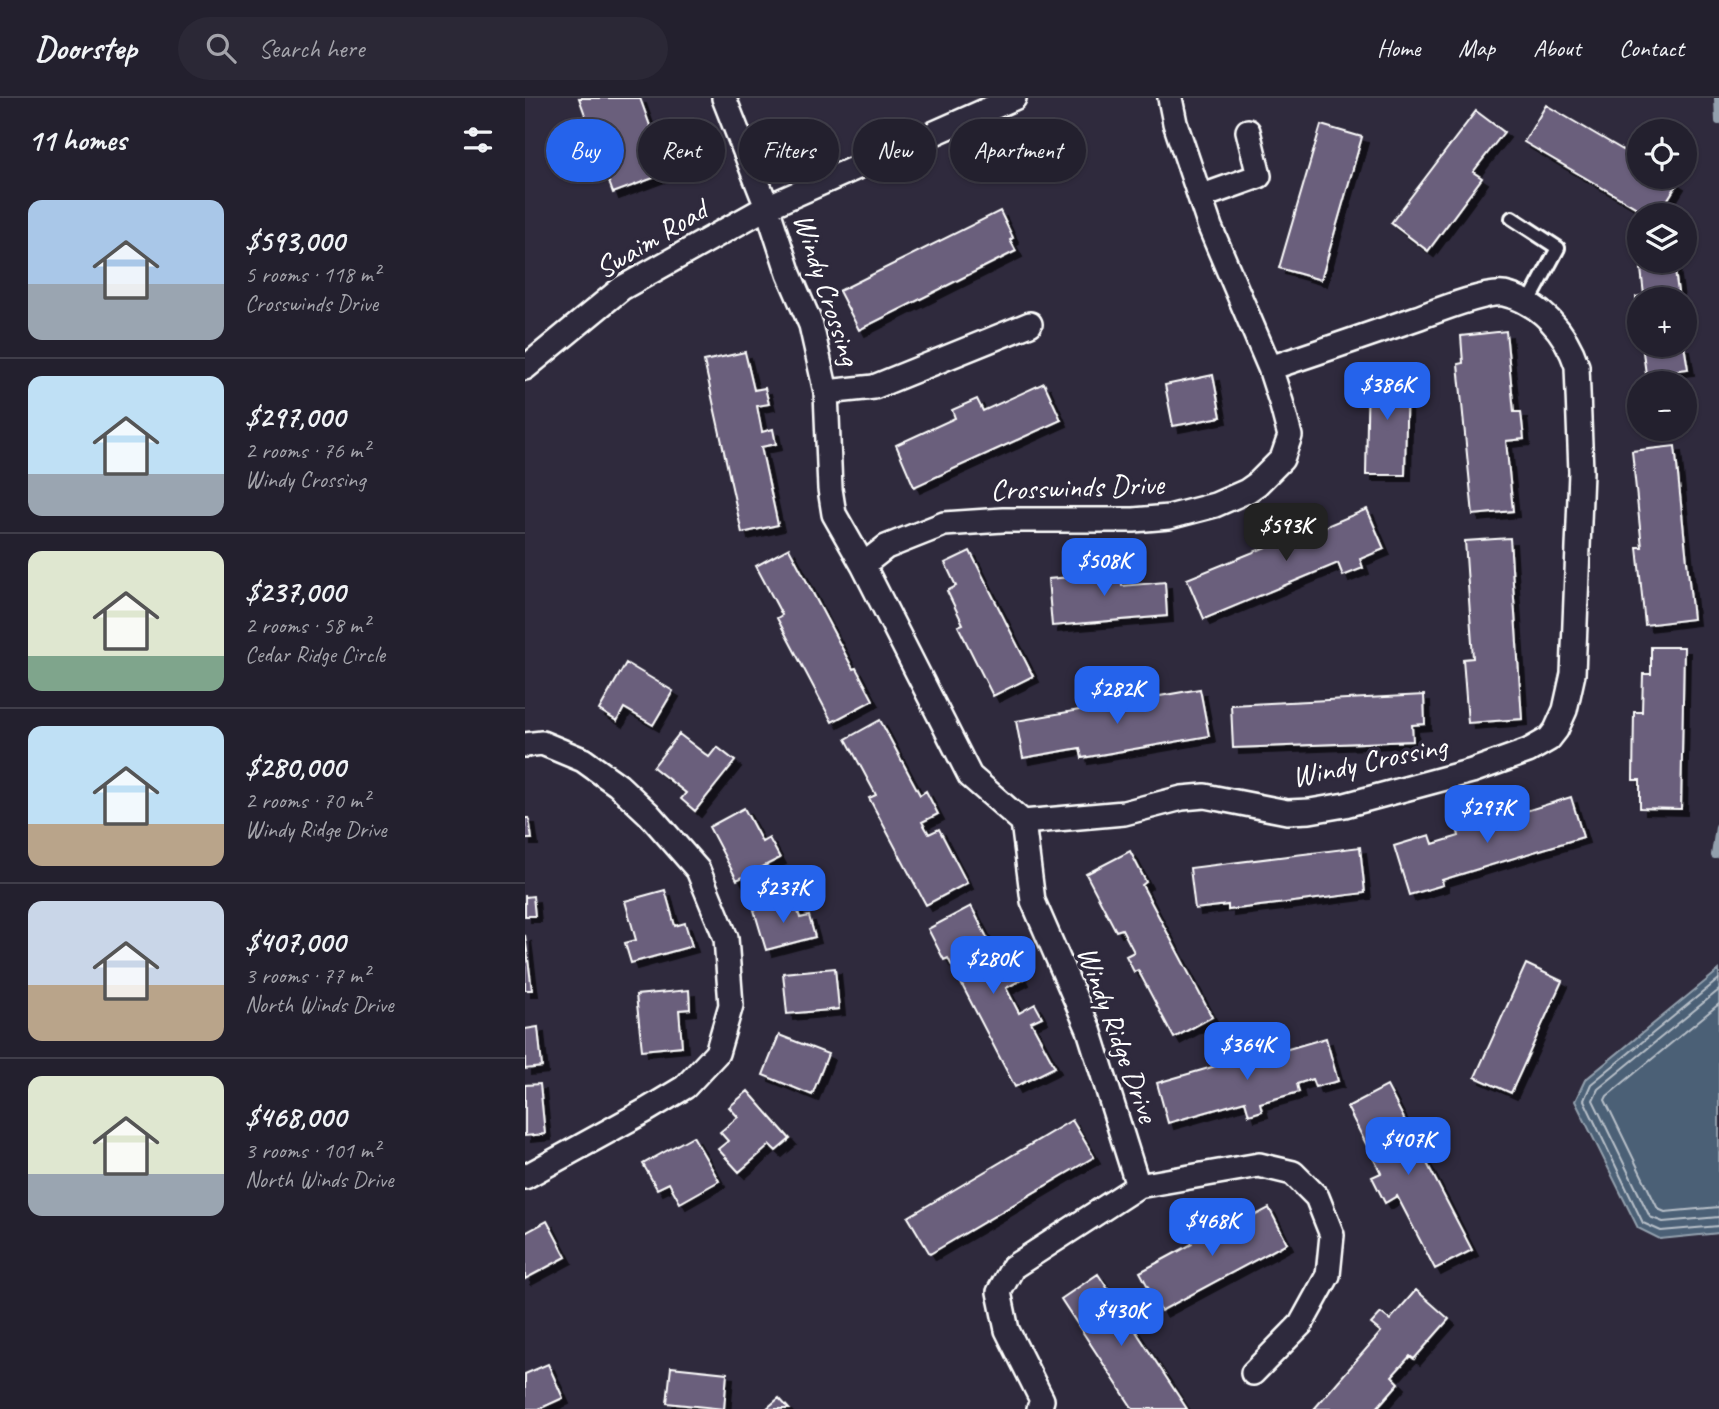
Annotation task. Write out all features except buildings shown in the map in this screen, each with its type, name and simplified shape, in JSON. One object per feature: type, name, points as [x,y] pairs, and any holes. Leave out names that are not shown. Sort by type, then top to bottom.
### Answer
[{"type":"street","name":"Windy Crossing","points":[[724,98],[811,326],[827,392],[829,489],[834,514],[863,565],[970,776],[1023,822],[1124,813],[1182,798],[1205,796],[1287,812],[1345,805],[1472,771],[1528,751],[1549,739],[1556,730],[1565,710],[1573,674],[1581,472],[1577,366],[1561,333],[1546,315],[1528,304],[1503,294],[1492,294],[1446,307],[1269,368]]},
{"type":"street","name":"Swaim Road","points":[[525,368],[622,288],[767,207],[1014,98]]},
{"type":"street","name":"Crosswinds Drive","points":[[863,565],[886,547],[944,524],[1003,520],[1134,520],[1169,517],[1215,505],[1247,491],[1282,458],[1290,436],[1269,368],[1210,227],[1175,122],[1170,98]]},
{"type":"street","points":[[1200,197],[1259,176],[1248,131]]},
{"type":"street","points":[[827,392],[874,387],[1030,324]]},
{"type":"street","points":[[525,746],[542,743],[583,760],[618,785],[649,814],[698,870],[726,938],[731,1005],[717,1053],[685,1087],[525,1177]]},
{"type":"street","name":"Windy Ridge Drive","points":[[1023,822],[1033,901],[1089,1030],[1138,1186]]},
{"type":"street","points":[[1039,1409],[1042,1400],[1007,1330],[999,1292],[1013,1266],[1138,1186],[1259,1165],[1293,1173],[1317,1197],[1332,1235],[1328,1275],[1301,1324],[1254,1373]]},
{"type":"lane","points":[[1512,218],[1558,248],[1528,304]]},
{"type":"water","points":[[1719,970],[1719,1233],[1660,1239],[1638,1228],[1575,1101],[1585,1080]]},
{"type":"waterway","points":[[1718,98],[1719,121]]},
{"type":"waterway","points":[[1715,855],[1719,827]]}]
